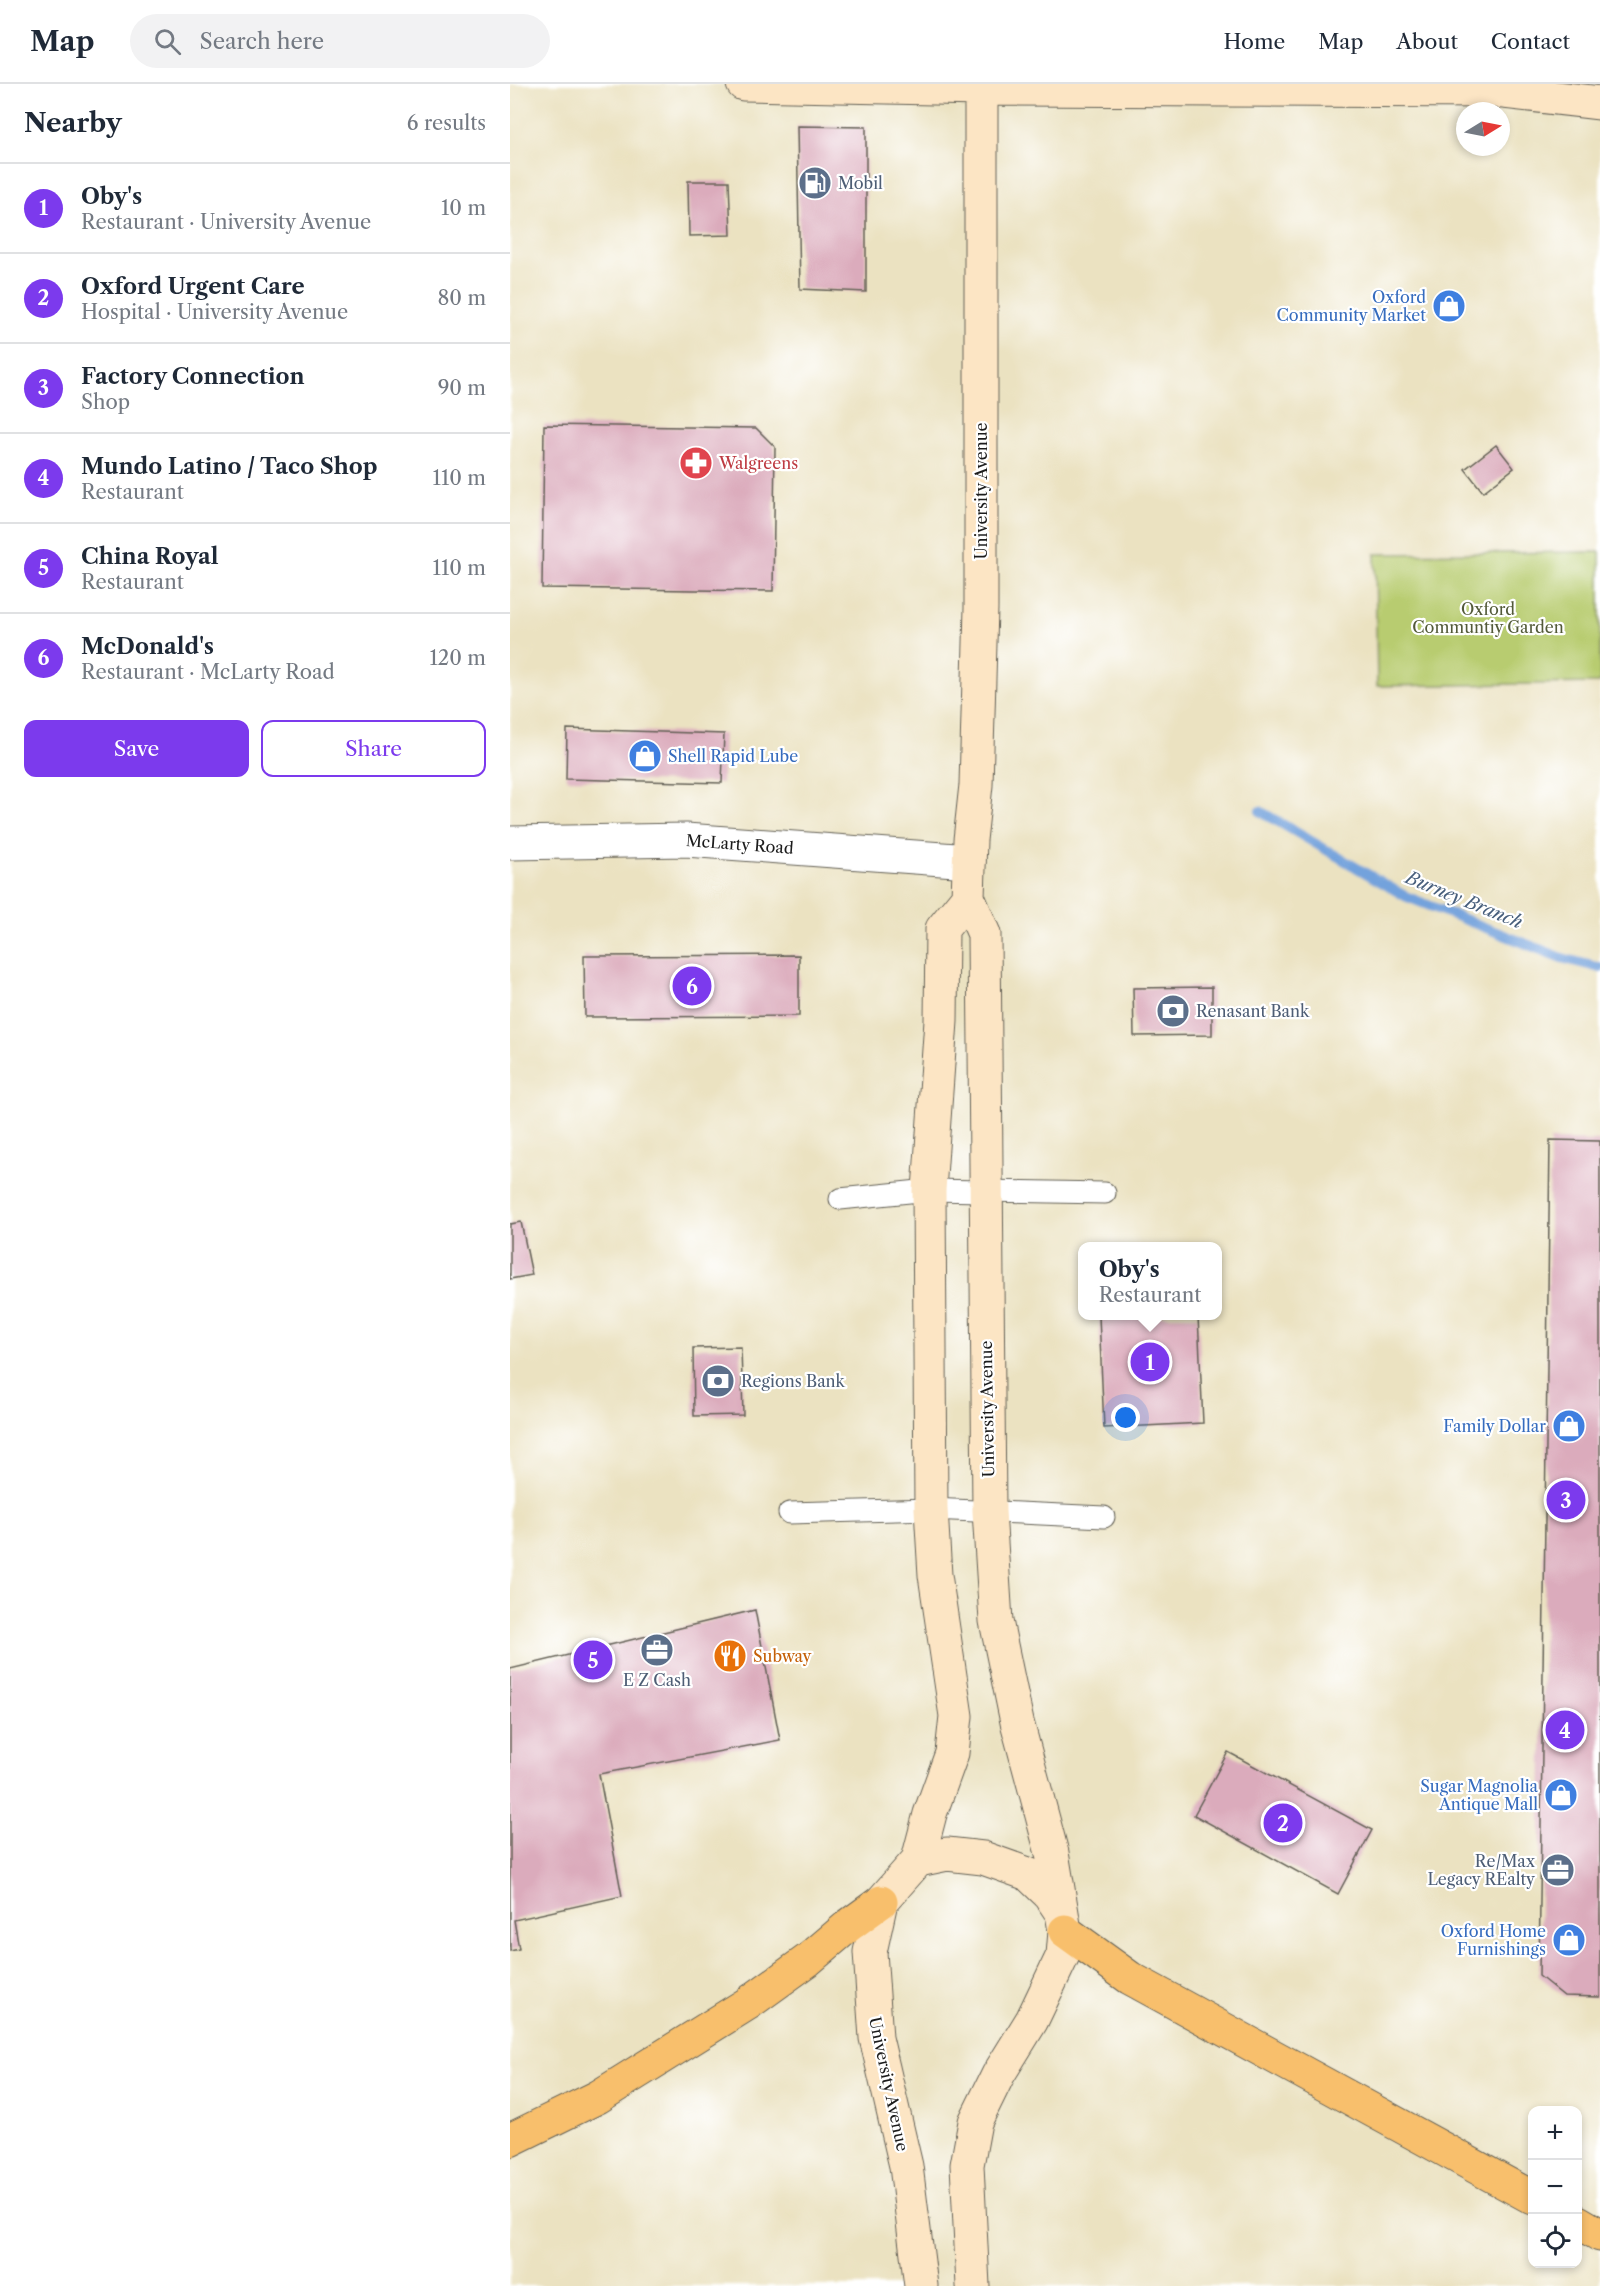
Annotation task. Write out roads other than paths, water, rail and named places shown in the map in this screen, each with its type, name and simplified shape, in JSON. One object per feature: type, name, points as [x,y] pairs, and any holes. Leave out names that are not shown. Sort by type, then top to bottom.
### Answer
[{"type":"highway","points":[[510,2140],[598,2097],[747,2004],[808,1960],[881,1902]]},
{"type":"highway","points":[[1064,1924],[1130,1978],[1528,2195]]},
{"type":"highway","points":[[1582,2224],[1600,2235]]},
{"type":"main road","points":[[743,84],[1495,91],[1600,102]]},
{"type":"main road","name":"University Avenue","points":[[973,2286],[967,2165],[975,2122],[998,2075],[1032,2020],[1063,1955],[1064,1924],[1052,1853],[1017,1722],[996,1622],[989,1511],[984,934],[968,897],[976,785],[981,608],[981,86]]},
{"type":"main road","name":"University Avenue","points":[[921,2286],[906,2166],[876,2038],[870,1952],[881,1902],[918,1860],[930,1814],[952,1753],[956,1716],[935,1575],[931,1509],[929,1190],[941,1021],[942,929],[968,897]]},
{"type":"main road","points":[[918,1860],[947,1854],[983,1858],[1028,1874],[1049,1894],[1064,1924]]},
{"type":"street","name":"McLarty Road","points":[[510,843],[686,840],[969,861]]},
{"type":"lane","points":[[840,1199],[929,1190],[1105,1193]]},
{"type":"lane","points":[[789,1513],[931,1509],[1104,1517]]},
{"type":"waterway","name":"Burney Branch","points":[[1260,811],[1405,896],[1562,958],[1600,968]]},
{"type":"place","name":"Mobil","points":[[815,183]]},
{"type":"place","name":"Oxford Community Market","points":[[1449,306]]},
{"type":"place","name":"Walgreens","points":[[696,463]]},
{"type":"place","name":"Shell Rapid Lube","points":[[645,756]]},
{"type":"place","name":"McDonald's","points":[[692,986]]},
{"type":"place","name":"Renasant Bank","points":[[1173,1011]]},
{"type":"place","name":"Oby's","points":[[1150,1362]]},
{"type":"place","name":"Regions Bank","points":[[718,1381]]},
{"type":"place","name":"Family Dollar","points":[[1569,1426]]},
{"type":"place","name":"Factory Connection","points":[[1566,1500]]},
{"type":"place","name":"E Z Cash","points":[[657,1650]]},
{"type":"place","name":"Subway","points":[[730,1656]]},
{"type":"place","name":"China Royal","points":[[593,1660]]},
{"type":"place","name":"Mundo Latino / Taco Shop","points":[[1565,1730]]},
{"type":"place","name":"Sugar Magnolia Antique Mall","points":[[1561,1795]]},
{"type":"place","name":"Oxford Urgent Care","points":[[1283,1823]]},
{"type":"place","name":"Re/Max Legacy REalty","points":[[1558,1870]]},
{"type":"place","name":"Oxford Home Furnishings","points":[[1569,1940]]},
{"type":"park label","name":"Oxford Communtiy Garden","points":[[1488,618]]}]
